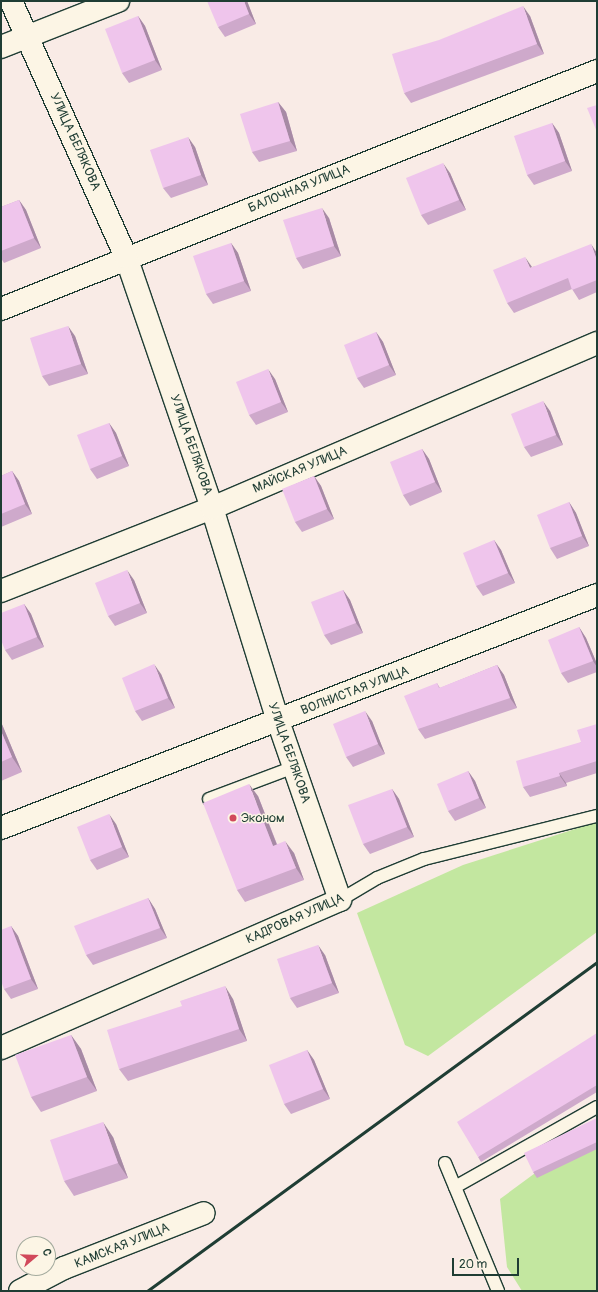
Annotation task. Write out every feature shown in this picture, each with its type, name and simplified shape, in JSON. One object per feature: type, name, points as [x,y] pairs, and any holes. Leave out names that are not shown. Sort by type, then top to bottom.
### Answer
[{"type":"street","name":"УЛИЦА БЕЛЯКОВА","points":[[11,1],[126,257],[212,508],[278,721],[340,900]]},
{"type":"street","points":[[1,47],[118,1]]},
{"type":"street","name":"БАЛОЧНАЯ УЛИЦА","points":[[1,309],[126,257],[597,71]]},
{"type":"street","name":"МАЙСКАЯ УЛИЦА","points":[[1,591],[212,508],[597,343]]},
{"type":"street","name":"ВОЛНИСТАЯ УЛИЦА","points":[[1,828],[278,721],[597,595]]},
{"type":"street","name":"КАДРОВАЯ УЛИЦА","points":[[1,1048],[340,900]]},
{"type":"street","name":"КАМСКАЯ УЛИЦА","points":[[20,1291],[64,1268],[204,1213]]},
{"type":"lane","points":[[209,799],[294,767]]},
{"type":"lane","name":"КАДРОВАЯ УЛИЦА","points":[[340,900],[378,878],[424,859],[597,816]]},
{"type":"lane","points":[[455,1187],[597,1108]]},
{"type":"lane","points":[[445,1163],[498,1291]]},
{"type":"green space","points":[[597,822],[597,932],[428,1056],[405,1045],[357,913],[463,865]]},
{"type":"green space","points":[[597,1133],[597,1291],[522,1291],[507,1267],[500,1199],[587,1135]]},
{"type":"building","points":[[207,1],[244,1],[249,14],[218,27]]},
{"type":"building","points":[[523,6],[537,44],[404,93],[392,54],[439,40]]},
{"type":"building","points":[[138,16],[155,60],[122,73],[105,29]]},
{"type":"building","points":[[278,102],[290,141],[252,152],[240,114]]},
{"type":"building","points":[[597,105],[597,132],[587,108]]},
{"type":"building","points":[[552,123],[565,161],[527,175],[514,136]]},
{"type":"building","points":[[188,137],[201,175],[163,188],[150,150]]},
{"type":"building","points":[[443,163],[459,200],[421,215],[406,178]]},
{"type":"building","points":[[19,200],[34,238],[1,251],[1,207]]},
{"type":"building","points":[[322,208],[334,246],[296,258],[283,220]]},
{"type":"building","points":[[231,243],[244,281],[206,294],[193,256]]},
{"type":"building","points":[[591,244],[597,260],[597,280],[572,290],[568,278],[507,303],[493,270],[525,257],[530,268]]},
{"type":"building","points":[[68,326],[81,364],[42,376],[30,338]]},
{"type":"building","points":[[376,332],[389,365],[357,378],[344,345]]},
{"type":"building","points":[[268,369],[281,402],[249,415],[236,382]]},
{"type":"building","points":[[543,401],[556,435],[524,447],[511,414]]},
{"type":"building","points":[[109,423],[122,456],[90,469],[77,435]]},
{"type":"building","points":[[422,449],[435,482],[403,495],[390,462]]},
{"type":"building","points":[[12,471],[25,504],[1,514],[1,476]]},
{"type":"building","points":[[314,476],[327,509],[295,522],[282,489]]},
{"type":"building","points":[[569,502],[582,536],[550,548],[537,515]]},
{"type":"building","points":[[494,540],[508,573],[476,586],[463,553]]},
{"type":"building","points":[[127,570],[140,603],[108,616],[95,583]]},
{"type":"building","points":[[343,590],[356,623],[324,635],[311,602]]},
{"type":"building","points":[[24,604],[37,637],[5,650],[1,640],[1,613]]},
{"type":"building","points":[[579,627],[593,661],[561,673],[548,640]]},
{"type":"building","points":[[154,664],[168,698],[135,711],[122,678]]},
{"type":"building","points":[[497,665],[510,698],[418,729],[404,696],[437,683],[439,688]]},
{"type":"building","points":[[365,711],[378,744],[346,757],[333,724]]},
{"type":"building","points":[[597,724],[597,761],[559,773],[560,776],[523,787],[516,761],[581,742],[577,730]]},
{"type":"building","points":[[1,731],[12,757],[1,762]]},
{"type":"building","points":[[468,771],[479,798],[448,811],[437,784]]},
{"type":"building","points":[[249,784],[273,846],[285,841],[296,868],[237,890],[203,803]]},
{"type":"building","points":[[392,789],[407,827],[363,844],[348,805]]},
{"type":"building","points":[[109,814],[122,847],[90,860],[77,827]]},
{"type":"building","points":[[148,898],[160,928],[86,955],[74,926]]},
{"type":"building","points":[[11,926],[31,979],[4,989],[1,981],[1,930]]},
{"type":"building","points":[[318,945],[332,983],[290,998],[277,959]]},
{"type":"building","points":[[225,986],[239,1029],[119,1069],[107,1030],[182,1006],[180,1001]]},
{"type":"building","points":[[597,1033],[597,1085],[478,1157],[457,1122]]},
{"type":"building","points":[[71,1035],[87,1077],[31,1097],[15,1055]]},
{"type":"building","points":[[307,1050],[323,1089],[284,1104],[269,1065]]},
{"type":"building","points":[[597,1118],[597,1142],[533,1172],[524,1153]]},
{"type":"building","points":[[103,1122],[118,1163],[64,1181],[50,1140]]},
{"type":"railway","points":[[147,1291],[597,962]]},
{"type":"place","name":"Эконом","points":[[233,818]]}]
